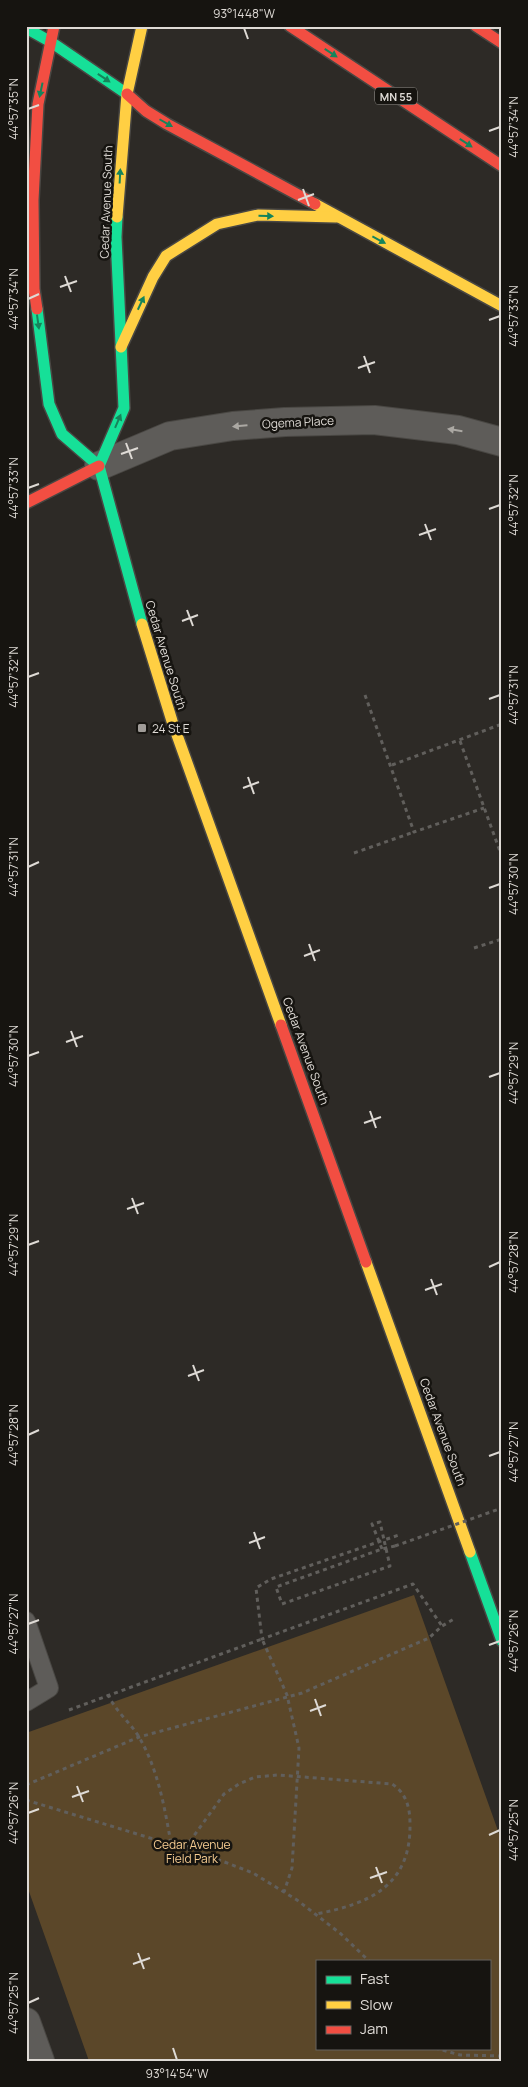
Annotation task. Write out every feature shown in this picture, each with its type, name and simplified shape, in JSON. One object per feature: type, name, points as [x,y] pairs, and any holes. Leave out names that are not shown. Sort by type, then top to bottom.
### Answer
[{"type":"main road","points":[[26,503],[99,466],[62,434],[49,404],[34,289],[33,200],[38,104],[54,26]]},
{"type":"main road","name":"Cedar Avenue South","points":[[142,26],[127,94],[116,237],[124,408],[99,466],[137,608],[172,721],[501,1635]]},
{"type":"main road","name":"MN 55","points":[[290,26],[502,166]]},
{"type":"main road","points":[[476,26],[502,43]]},
{"type":"main road","points":[[26,28],[51,42],[127,94],[146,111],[167,124],[293,190],[336,217],[502,306]]},
{"type":"main road","points":[[121,347],[153,277],[166,256],[217,224],[258,215],[336,217]]},
{"type":"street","name":"Ogema Place","points":[[99,466],[170,436],[233,426],[285,422],[374,420],[458,430],[502,442]]},
{"type":"street","points":[[26,2022],[40,2061]]},
{"type":"lane","points":[[26,1621],[49,1688],[26,1702]]},
{"type":"path","points":[[365,695],[392,765],[414,832]]},
{"type":"path","points":[[392,765],[502,724]]},
{"type":"path","points":[[460,741],[502,857]]},
{"type":"path","points":[[354,853],[484,808]]},
{"type":"path","points":[[474,948],[502,939]]},
{"type":"path","points":[[382,1549],[372,1524],[380,1522],[384,1540],[390,1566],[282,1604],[276,1587],[382,1549],[502,1508]]},
{"type":"path","points":[[284,1892],[292,1868],[300,1748],[287,1695],[262,1640],[256,1588],[271,1579],[399,1535]]},
{"type":"path","points":[[63,1712],[413,1584],[442,1626]]},
{"type":"path","points":[[26,1785],[139,1737],[302,1692],[429,1638],[442,1626],[454,1619]]},
{"type":"path","points":[[108,1695],[114,1707],[139,1737],[153,1768],[167,1817],[172,1844]]},
{"type":"path","points":[[185,1848],[219,1800],[239,1784],[255,1777],[278,1775],[392,1784],[402,1790],[410,1812],[411,1843],[403,1866],[390,1883],[372,1898],[349,1908],[316,1914]]},
{"type":"path","points":[[26,1800],[185,1848],[253,1873],[316,1914],[341,1934],[367,1960]]},
{"type":"path","points":[[442,2050],[460,2055],[502,2056]]},
{"type":"green space","name":"Cedar Avenue Field Park","points":[[414,1595],[502,1842],[502,2061],[89,2061],[26,1883],[26,1733]]},
{"type":"traffic: fast","points":[[26,28],[51,42],[127,94]]},
{"type":"traffic: fast","points":[[99,466],[124,408],[116,237],[117,217]]},
{"type":"traffic: fast","points":[[37,309],[49,404],[62,434],[99,466],[142,624]]},
{"type":"traffic: fast","points":[[470,1552],[502,1641]]},
{"type":"traffic: slow","points":[[117,217],[127,94],[142,26]]},
{"type":"traffic: slow","points":[[315,204],[502,306]]},
{"type":"traffic: slow","points":[[121,347],[153,277],[166,256],[217,224],[258,215],[336,217]]},
{"type":"traffic: slow","points":[[142,624],[172,721],[281,1025]]},
{"type":"traffic: slow","points":[[366,1262],[470,1552]]},
{"type":"traffic: jam","points":[[37,309],[34,289],[33,200],[38,104],[54,26]]},
{"type":"traffic: jam","points":[[290,26],[502,166]]},
{"type":"traffic: jam","points":[[476,26],[502,43]]},
{"type":"traffic: jam","points":[[127,94],[146,111],[167,124],[315,204]]},
{"type":"traffic: jam","points":[[26,503],[99,466]]},
{"type":"traffic: jam","points":[[281,1025],[366,1262]]},
{"type":"place","name":"24 St E","points":[[142,728]]}]
